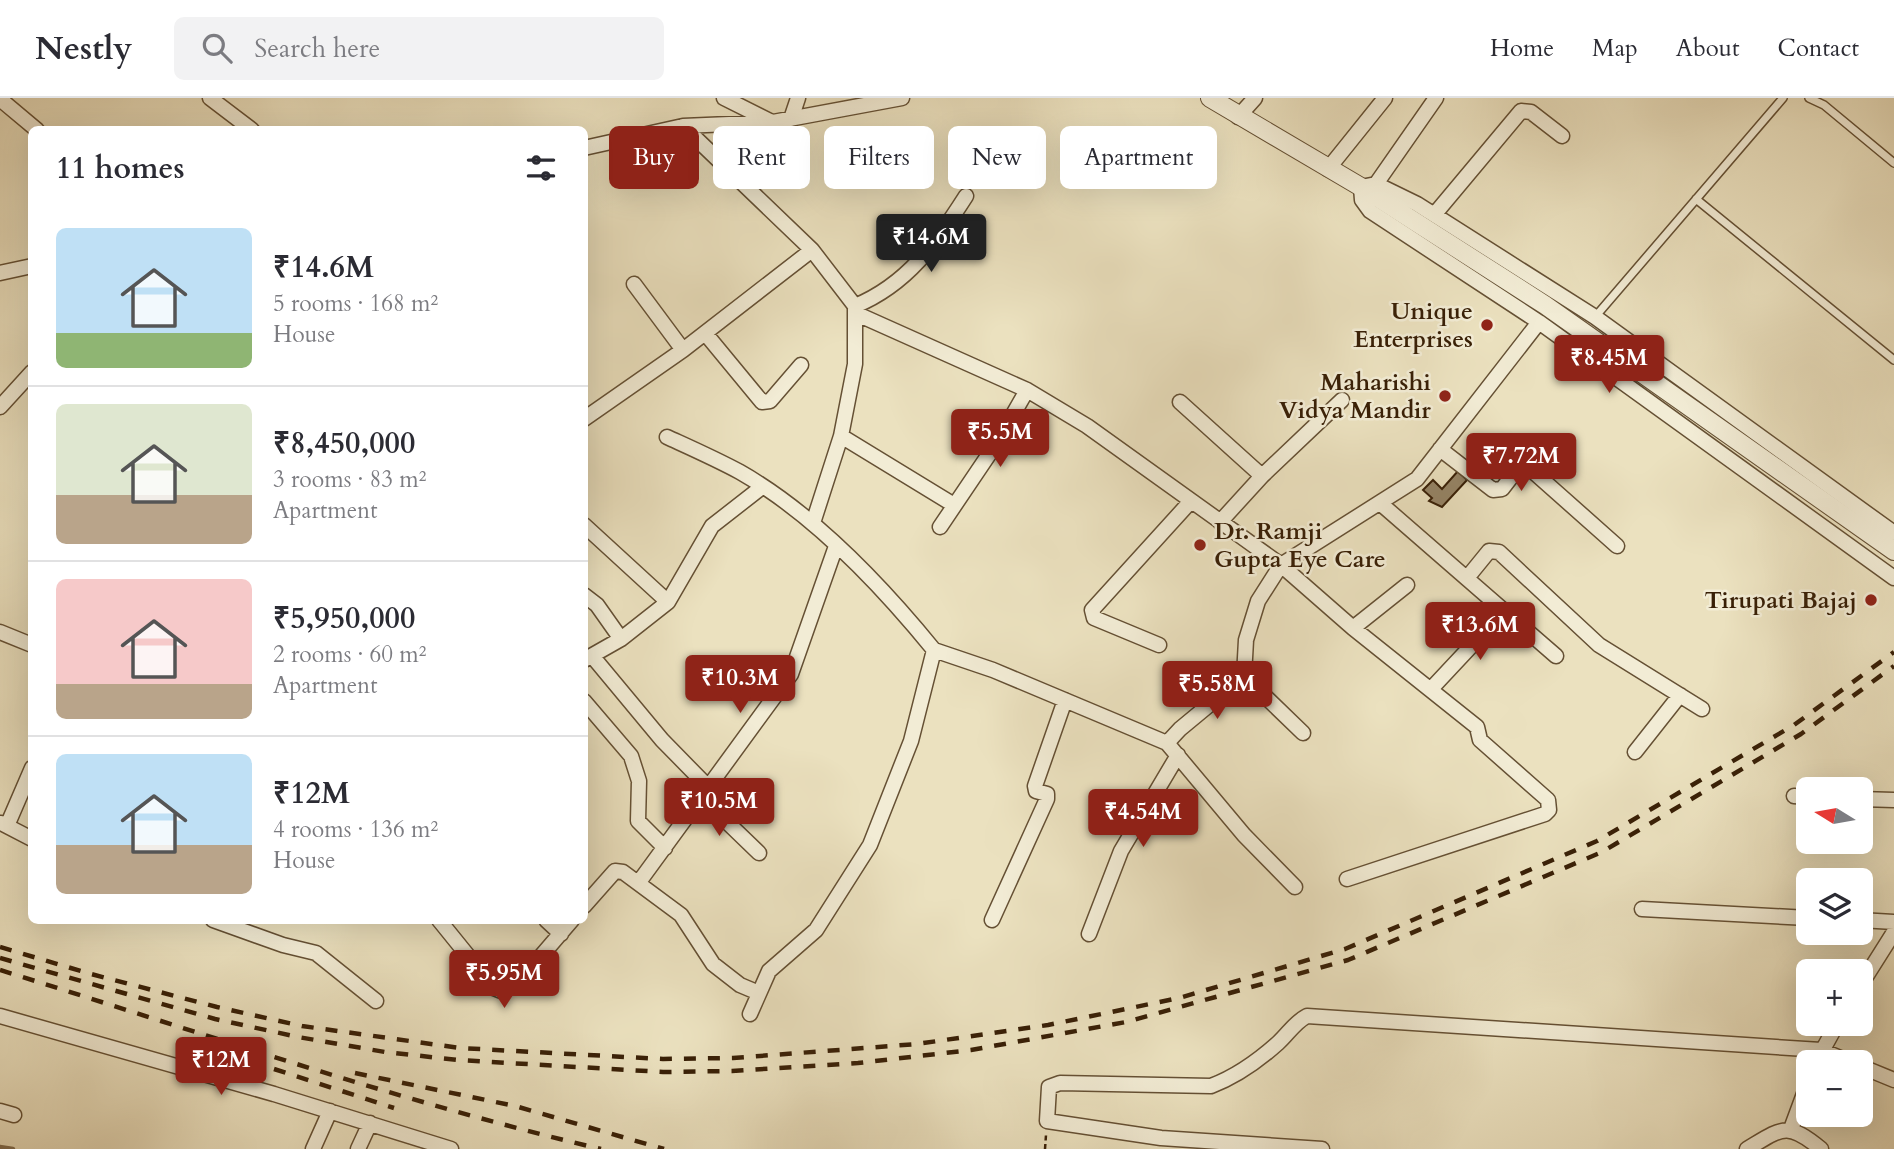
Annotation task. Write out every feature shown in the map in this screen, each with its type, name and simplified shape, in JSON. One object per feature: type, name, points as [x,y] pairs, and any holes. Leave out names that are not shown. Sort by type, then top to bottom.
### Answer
[{"type":"street","points":[[210,98],[247,126]]},
{"type":"street","points":[[724,98],[773,122]]},
{"type":"street","points":[[791,119],[798,98]]},
{"type":"street","points":[[683,126],[773,122],[902,98]]},
{"type":"street","points":[[1209,98],[1328,169],[1434,215],[1595,317],[1894,533]]},
{"type":"street","points":[[1238,117],[1255,98]]},
{"type":"street","points":[[1328,169],[1385,98]]},
{"type":"street","points":[[1436,98],[1372,190],[1362,200],[1370,211],[1539,322],[1894,578]]},
{"type":"street","points":[[0,99],[32,126]]},
{"type":"street","points":[[1434,215],[1521,111],[1531,112],[1562,136]]},
{"type":"street","points":[[699,141],[812,250],[856,310],[1027,390],[1087,426],[1281,565],[1353,628],[1477,727],[1480,740],[1548,800],[1549,810],[1545,814],[1347,879]]},
{"type":"street","points":[[588,147],[609,142]]},
{"type":"street","points":[[1372,190],[1545,305],[1894,551]]},
{"type":"street","points":[[856,310],[889,288],[925,256],[966,196]]},
{"type":"street","points":[[588,416],[683,350],[812,250]]},
{"type":"street","points":[[0,273],[28,268]]},
{"type":"street","points":[[634,284],[683,350]]},
{"type":"street","points":[[813,523],[841,436],[855,364],[856,310]]},
{"type":"street","points":[[1167,744],[1180,729],[1244,676],[1246,640],[1258,601],[1281,565],[1417,479],[1539,322]]},
{"type":"street","points":[[705,333],[762,402],[770,401],[801,365]]},
{"type":"street","points":[[0,407],[28,376]]},
{"type":"street","points":[[940,527],[998,441],[1027,390]]},
{"type":"street","points":[[1220,522],[1262,476],[1342,400]]},
{"type":"street","points":[[1180,402],[1262,476]]},
{"type":"street","points":[[841,436],[954,505]]},
{"type":"street","points":[[667,437],[741,472],[813,523],[899,606],[934,650],[993,670],[1167,744],[1244,835],[1295,887]]},
{"type":"street","points":[[1440,449],[1493,490],[1502,489],[1519,467],[1527,466],[1617,546]]},
{"type":"street","points":[[759,853],[589,658],[621,639],[668,602],[712,526],[762,487]]},
{"type":"street","points":[[1159,645],[1094,618],[1092,610],[1191,500]]},
{"type":"street","points":[[1380,503],[1556,656]]},
{"type":"street","points":[[588,529],[668,602]]},
{"type":"street","points":[[639,882],[706,794],[791,674],[836,546]]},
{"type":"street","points":[[1467,578],[1489,551],[1499,552],[1599,645],[1702,709]]},
{"type":"street","points":[[1353,628],[1407,585]]},
{"type":"street","points":[[588,598],[597,604],[621,639]]},
{"type":"street","points":[[1431,689],[1504,611]]},
{"type":"street","points":[[0,632],[28,643]]},
{"type":"street","points":[[750,1014],[769,971],[816,930],[870,845],[911,741],[934,650]]},
{"type":"street","points":[[1244,676],[1303,733]]},
{"type":"street","points":[[1635,752],[1680,695]]},
{"type":"street","points":[[992,920],[1047,799],[1046,794],[1036,791],[1035,786],[1065,701]]},
{"type":"street","points":[[588,706],[631,756],[639,781],[638,821],[665,848]]},
{"type":"street","points":[[1089,934],[1121,851],[1178,755]]},
{"type":"street","points":[[28,776],[4,824],[28,837]]},
{"type":"street","points":[[1873,799],[1894,800]]},
{"type":"street","points":[[588,901],[615,871],[623,872],[681,915],[713,964],[740,985],[759,993]]},
{"type":"street","points":[[1642,909],[1796,917]]},
{"type":"street","points":[[1873,921],[1894,922]]},
{"type":"street","points":[[224,924],[283,946],[316,953],[376,1001]]},
{"type":"street","points":[[442,924],[498,992],[509,989],[569,924]]},
{"type":"street","points":[[550,924],[561,934]]},
{"type":"street","points":[[1873,965],[1894,932]]},
{"type":"street","points":[[0,1016],[452,1149]]},
{"type":"street","points":[[1322,1149],[1161,1138],[1046,1121],[1046,1092],[1049,1087],[1060,1083],[1211,1086],[1232,1076],[1273,1047],[1302,1018],[1314,1016],[1796,1054]]},
{"type":"street","points":[[1873,1071],[1894,1080]]},
{"type":"street","points":[[313,1149],[330,1111]]},
{"type":"street","points":[[1791,1129],[1796,1115]]},
{"type":"street","points":[[358,1149],[370,1123]]},
{"type":"street","points":[[1747,1149],[1777,1131],[1791,1129],[1804,1135],[1821,1149]]},
{"type":"lane","points":[[1595,317],[1783,98]]},
{"type":"lane","points":[[1809,98],[1824,105],[1894,163]]},
{"type":"lane","points":[[1696,199],[1894,360]]},
{"type":"building","points":[[1458,471],[1467,480],[1442,507],[1429,501],[1432,498],[1423,490],[1433,480],[1442,489]]},
{"type":"waterway","points":[[0,1147],[13,1149]]},
{"type":"railway","points":[[0,947],[217,1007],[302,1026],[460,1048],[663,1059],[733,1058],[917,1044],[1048,1025],[1179,998],[1345,949],[1597,841],[1794,725],[1894,652]]},
{"type":"railway","points":[[0,958],[215,1019],[385,1052],[458,1060],[663,1072],[732,1071],[858,1063],[971,1050],[1126,1022],[1348,960],[1602,852],[1801,734],[1894,666]]},
{"type":"railway","points":[[0,970],[374,1088],[601,1149]]},
{"type":"railway","points":[[274,1069],[394,1108]]},
{"type":"railway","points":[[355,1073],[515,1106],[664,1149]]},
{"type":"place","name":"Unique Enterprises","points":[[1487,325]]},
{"type":"place","name":"Maharishi Vidya Mandir","points":[[1445,396]]},
{"type":"place","name":"Dr. Ramji Gupta Eye Care","points":[[1200,545]]},
{"type":"place","name":"Tirupati Bajaj","points":[[1871,600]]}]
